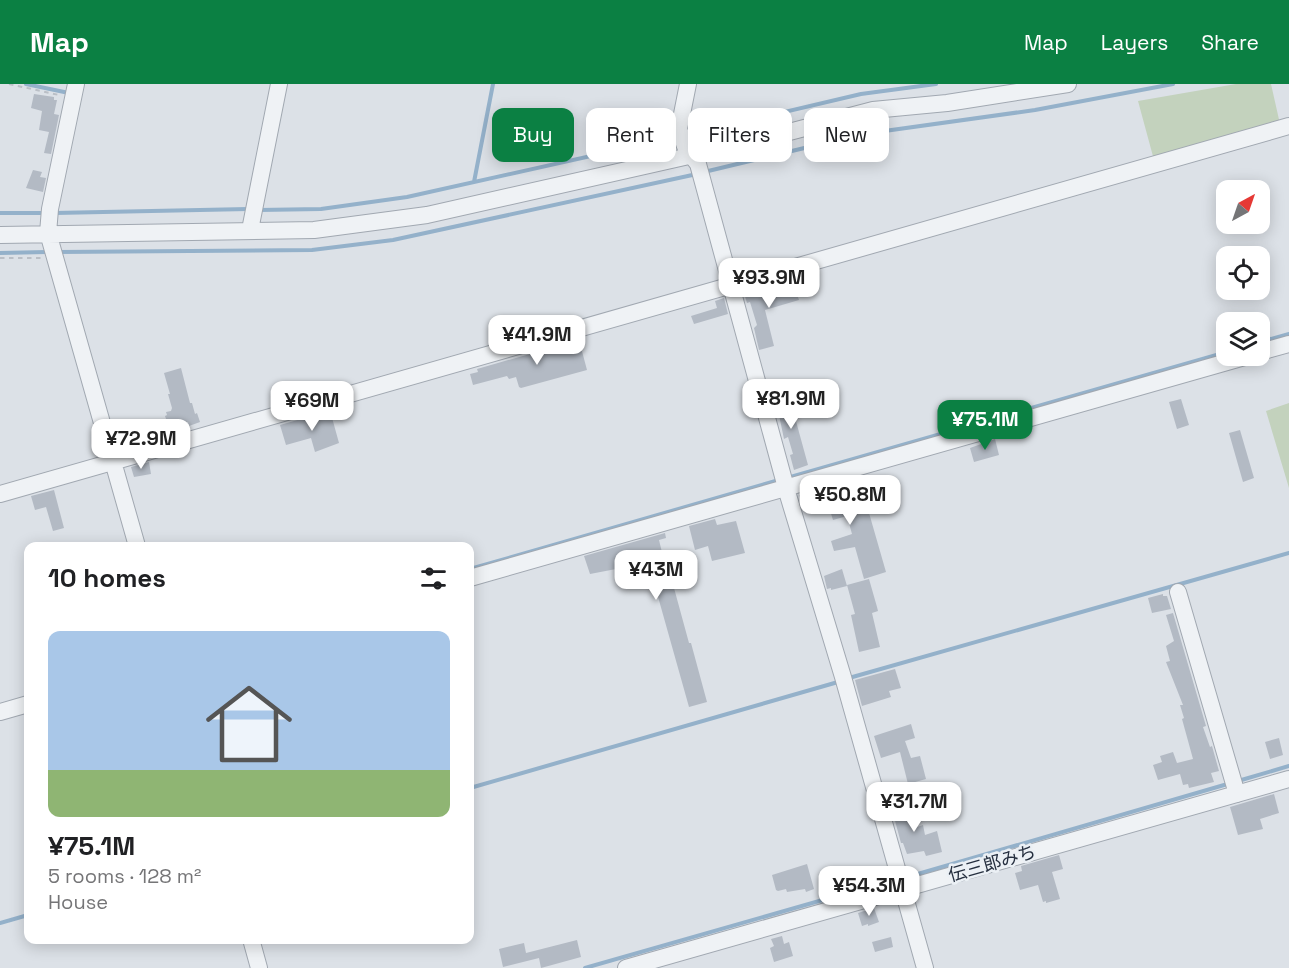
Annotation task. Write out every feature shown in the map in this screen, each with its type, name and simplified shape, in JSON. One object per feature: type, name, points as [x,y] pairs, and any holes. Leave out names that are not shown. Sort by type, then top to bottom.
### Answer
[{"type":"street","points":[[253,217],[279,84]]},
{"type":"street","points":[[688,84],[689,108]]},
{"type":"street","points":[[792,131],[873,110],[947,103],[1068,84]]},
{"type":"street","points":[[75,91],[51,237],[136,542]]},
{"type":"street","points":[[0,495],[113,459],[732,286],[839,253],[1289,126]]},
{"type":"street","points":[[0,235],[51,237],[253,217],[314,230],[427,215],[688,156]]},
{"type":"street","points":[[693,162],[732,286],[925,968]]},
{"type":"street","points":[[1270,349],[1289,344]]},
{"type":"street","points":[[474,577],[786,481],[1216,365]]},
{"type":"street","points":[[1178,592],[1235,786]]},
{"type":"street","points":[[0,712],[24,705]]},
{"type":"street","name":"伝三郎みち","points":[[626,968],[900,882],[1235,786],[1289,779]]},
{"type":"street","points":[[252,944],[259,968]]},
{"type":"path","points":[[9,84],[75,91]]},
{"type":"path","points":[[0,258],[51,237]]},
{"type":"green space","points":[[1236,84],[1271,84],[1280,124],[1154,160],[1138,101]]},
{"type":"green space","points":[[1289,403],[1289,488],[1266,411]]},
{"type":"building","points":[[34,94],[54,97],[54,100],[57,100],[54,114],[59,115],[51,154],[44,153],[49,132],[39,130],[42,111],[31,108]]},
{"type":"building","points":[[33,170],[42,172],[40,177],[46,178],[43,192],[26,188]]},
{"type":"building","points":[[793,282],[799,300],[765,310],[774,346],[759,350],[754,328],[757,325],[750,302],[747,303],[744,293],[759,288],[760,292]]},
{"type":"building","points":[[724,298],[728,314],[694,324],[691,316],[717,308],[715,301]]},
{"type":"building","points":[[579,340],[587,370],[521,388],[516,377],[509,379],[507,376],[473,385],[470,374],[478,372],[477,369]]},
{"type":"building","points":[[181,368],[190,403],[200,422],[189,426],[188,422],[169,428],[165,416],[166,412],[171,411],[172,408],[164,373]]},
{"type":"building","points":[[788,392],[808,465],[794,470],[790,455],[793,454],[788,437],[784,439],[775,396]]},
{"type":"building","points":[[1181,399],[1189,425],[1177,429],[1169,402]]},
{"type":"building","points":[[331,414],[339,443],[315,452],[311,438],[286,445],[280,425],[308,417],[308,420]]},
{"type":"building","points":[[1240,430],[1254,478],[1243,482],[1229,433]]},
{"type":"building","points":[[995,439],[999,455],[974,462],[970,448]]},
{"type":"building","points":[[149,462],[151,474],[134,477],[131,467]]},
{"type":"building","points":[[844,482],[850,503],[865,499],[886,572],[864,579],[855,547],[834,551],[831,541],[852,534],[847,516],[833,520],[829,507],[818,510],[817,506],[807,509],[799,495]]},
{"type":"building","points":[[54,490],[64,528],[53,531],[46,507],[35,510],[31,496]]},
{"type":"building","points":[[715,519],[717,525],[736,521],[745,553],[712,561],[708,546],[695,550],[689,526]]},
{"type":"building","points":[[665,533],[666,538],[659,540],[668,577],[671,577],[707,702],[689,707],[653,579],[637,583],[635,574],[619,579],[616,569],[590,574],[584,556]]},
{"type":"building","points":[[842,569],[847,586],[827,589],[824,576]]},
{"type":"building","points":[[869,579],[878,611],[872,613],[880,647],[859,652],[851,615],[855,614],[847,585]]},
{"type":"building","points":[[1163,594],[1167,596],[1171,609],[1152,613],[1148,598]]},
{"type":"building","points":[[1173,613],[1206,726],[1203,727],[1210,747],[1212,746],[1219,771],[1211,773],[1214,782],[1189,788],[1188,784],[1183,785],[1180,774],[1158,780],[1153,765],[1162,762],[1160,756],[1173,752],[1177,763],[1193,759],[1182,719],[1184,718],[1180,705],[1183,705],[1166,662],[1170,661],[1166,646],[1174,641],[1166,615]]},
{"type":"building","points":[[895,669],[901,688],[889,691],[891,697],[862,706],[855,680]]},
{"type":"building","points":[[911,724],[915,738],[905,741],[911,758],[920,756],[926,779],[908,784],[900,752],[881,758],[874,736]]},
{"type":"building","points":[[1279,738],[1283,755],[1270,759],[1265,742]]},
{"type":"building","points":[[1274,794],[1279,813],[1260,819],[1263,829],[1238,835],[1230,807]]},
{"type":"building","points":[[908,801],[911,809],[908,810],[914,828],[923,825],[925,835],[937,831],[942,852],[926,856],[924,851],[907,854],[901,843],[891,806]]},
{"type":"building","points":[[1059,855],[1063,869],[1052,872],[1060,899],[1043,902],[1038,885],[1020,890],[1015,873],[1022,871],[1021,866]]},
{"type":"building","points":[[807,864],[814,889],[806,892],[805,889],[787,892],[786,889],[776,890],[772,875]]},
{"type":"building","points":[[874,908],[879,922],[862,926],[858,913]]},
{"type":"building","points":[[782,936],[784,944],[789,942],[793,956],[774,962],[770,948],[774,946],[771,939]]},
{"type":"building","points":[[891,937],[893,947],[875,952],[872,942]]},
{"type":"building","points":[[577,940],[581,957],[541,968],[539,958],[503,967],[499,949],[524,943],[526,953]]},
{"type":"waterway","points":[[26,84],[69,93]]},
{"type":"waterway","points":[[474,182],[493,84]]},
{"type":"waterway","points":[[686,135],[861,94],[936,84]]},
{"type":"waterway","points":[[704,172],[863,134],[1035,110],[1173,84]]},
{"type":"waterway","points":[[259,210],[321,209],[407,197],[586,157]]},
{"type":"waterway","points":[[58,252],[312,250],[393,240],[697,174]]},
{"type":"waterway","points":[[55,213],[248,209]]},
{"type":"waterway","points":[[0,213],[44,213]]},
{"type":"waterway","points":[[0,253],[47,252]]},
{"type":"waterway","points":[[1270,339],[1289,334]]},
{"type":"waterway","points":[[787,478],[1216,355]]},
{"type":"waterway","points":[[474,568],[779,480]]},
{"type":"waterway","points":[[849,678],[1289,553]]},
{"type":"waterway","points":[[474,787],[838,682]]},
{"type":"waterway","points":[[1238,781],[1289,766]]},
{"type":"waterway","points":[[904,878],[1231,783]]},
{"type":"waterway","points":[[585,968],[896,879]]},
{"type":"waterway","points":[[0,923],[24,916]]}]
